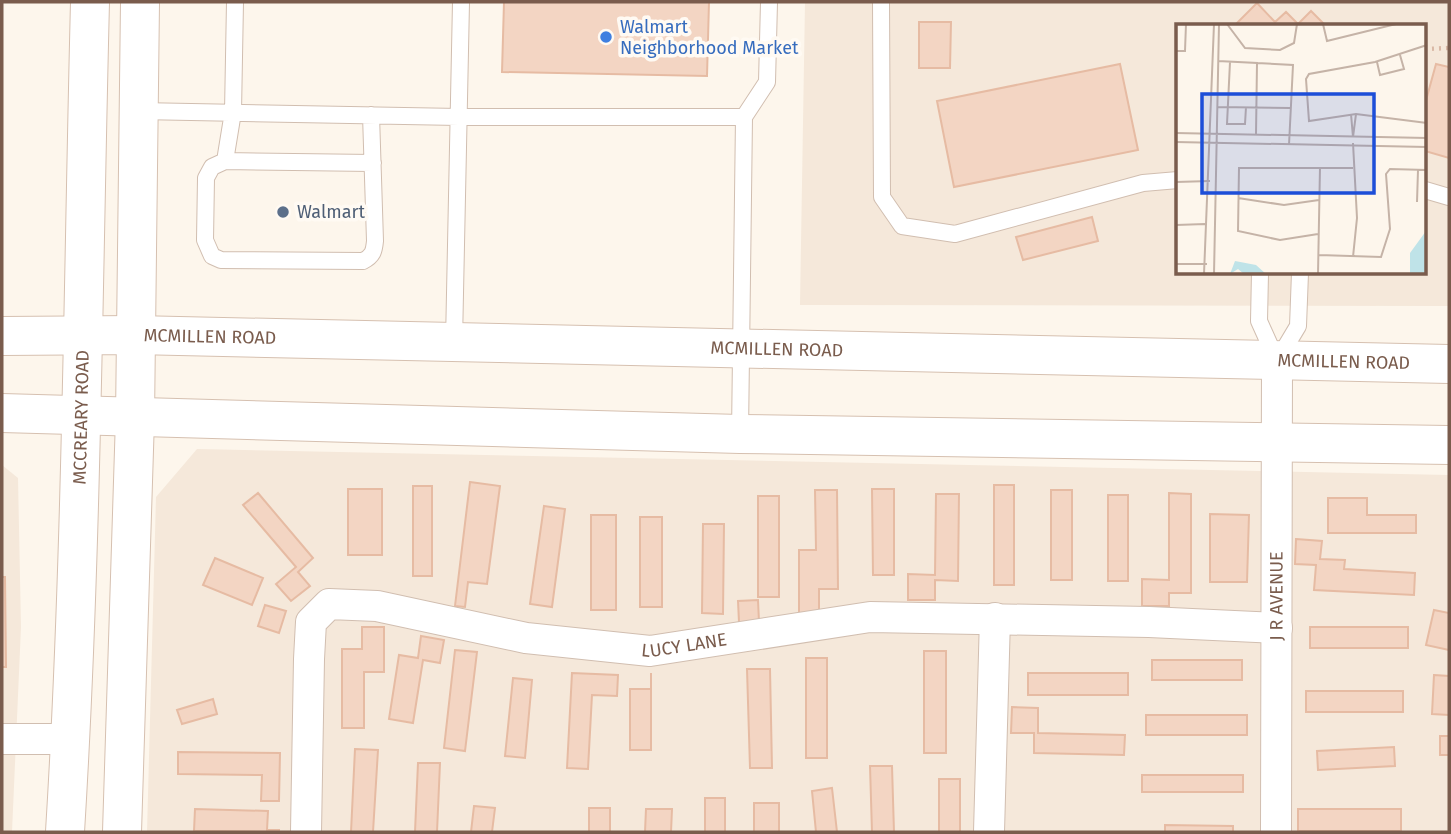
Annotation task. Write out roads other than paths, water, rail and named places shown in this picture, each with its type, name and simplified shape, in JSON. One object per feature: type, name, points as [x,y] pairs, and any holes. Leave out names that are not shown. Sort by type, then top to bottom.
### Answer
[{"type":"main road","name":"MCCREARY ROAD","points":[[90,2],[107,336],[135,418],[122,832]]},
{"type":"main road","name":"MCCREARY ROAD","points":[[65,832],[71,738],[81,415],[107,336],[139,111],[140,2]]},
{"type":"main road","name":"MCMILLEN ROAD","points":[[2,335],[1449,364]]},
{"type":"main road","points":[[2,413],[740,434],[1449,445]]},
{"type":"street","name":"J R AVENUE","points":[[1276,832],[1277,361]]},
{"type":"street","name":"LUCY LANE","points":[[306,832],[311,622],[329,604],[377,607],[526,638],[650,651],[870,617],[995,618],[1277,628]]},
{"type":"street","points":[[989,832],[995,618]]},
{"type":"street","points":[[2,739],[71,738]]},
{"type":"lane","points":[[225,161],[233,112],[235,2]]},
{"type":"lane","points":[[454,342],[461,2]]},
{"type":"lane","points":[[740,434],[744,117],[767,82],[769,2]]},
{"type":"lane","points":[[881,2],[882,197],[902,226],[955,234],[1143,183],[1176,180]]},
{"type":"lane","points":[[139,111],[459,117],[744,117]]},
{"type":"lane","points":[[370,115],[373,163],[375,241],[374,251],[369,258],[363,261],[221,260],[212,256],[205,240],[206,178],[212,167],[225,161],[373,163]]},
{"type":"lane","points":[[1426,190],[1449,197]]},
{"type":"lane","points":[[1260,275],[1259,321],[1277,361]]},
{"type":"lane","points":[[1277,361],[1298,326],[1300,275]]},
{"type":"place","name":"Walmart Neighborhood Market","points":[[606,37]]},
{"type":"place","name":"Walmart","points":[[283,212]]}]
